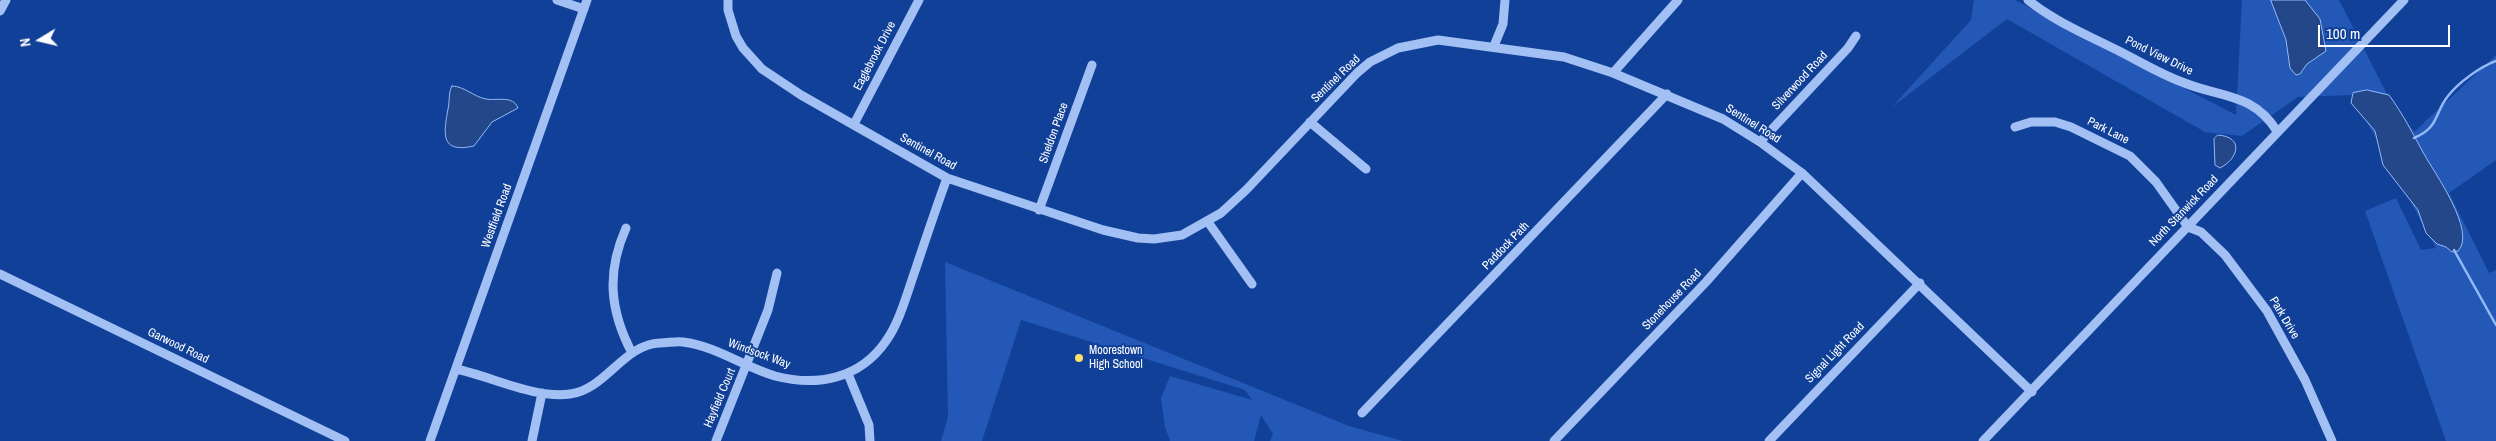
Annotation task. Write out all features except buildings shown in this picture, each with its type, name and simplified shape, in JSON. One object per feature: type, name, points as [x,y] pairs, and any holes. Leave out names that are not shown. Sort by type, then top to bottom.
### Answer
[{"type":"street","points":[[0,11],[6,0]]},
{"type":"street","points":[[557,0],[586,4]]},
{"type":"street","name":"Sentinel Road","points":[[728,0],[728,10],[736,36],[743,48],[762,69],[801,95],[946,178],[1103,230],[1146,238],[1182,234],[1208,222],[1246,190],[1357,73],[1370,62],[1398,48],[1438,40],[1494,46],[1564,57],[1613,72],[1667,94],[1723,119],[1760,142],[1802,173],[1920,283],[2032,392]]},
{"type":"street","name":"Eaglebrook Drive","points":[[854,124],[919,0]]},
{"type":"street","points":[[1494,46],[1502,24],[1505,0]]},
{"type":"street","points":[[1613,72],[1678,0]]},
{"type":"street","name":"Pond View Drive","points":[[2028,0],[2063,23],[2180,82],[2203,90],[2241,98],[2271,120],[2278,131]]},
{"type":"street","name":"North Stanwick Road","points":[[1982,441],[2032,392],[2162,251],[2188,227],[2404,0]]},
{"type":"street","name":"Westfield Road","points":[[430,441],[586,4]]},
{"type":"street","name":"Silverwood Road","points":[[1760,142],[1848,48],[1856,36]]},
{"type":"street","name":"Sheldon Place","points":[[1039,210],[1092,65]]},
{"type":"street","name":"Paddock Path","points":[[1362,413],[1667,94]]},
{"type":"street","points":[[1310,122],[1366,169]]},
{"type":"street","name":"Park Lane","points":[[2015,127],[2031,122],[2055,122],[2071,126],[2130,156],[2156,182],[2188,227]]},
{"type":"street","name":"Stonehouse Road","points":[[1554,441],[1706,282],[1802,173]]},
{"type":"street","name":"Windsock Way","points":[[456,369],[542,392],[570,394],[588,389],[632,354],[656,343],[683,342],[710,350],[773,375],[799,381],[824,381],[848,374],[869,361],[887,341],[905,300],[946,178]]},
{"type":"street","points":[[1208,222],[1252,284]]},
{"type":"street","name":"Park Drive","points":[[2188,227],[2201,232],[2224,255],[2267,311],[2305,380],[2332,441]]},
{"type":"street","points":[[626,228],[615,262],[612,286],[614,311],[632,354]]},
{"type":"street","name":"Hayfield Court","points":[[716,441],[748,365],[768,310],[777,273]]},
{"type":"street","name":"Garwood Road","points":[[0,274],[345,441]]},
{"type":"street","name":"Signal Light Road","points":[[1769,441],[1920,283]]},
{"type":"street","points":[[848,374],[869,426],[870,441]]},
{"type":"street","points":[[532,441],[542,392]]},
{"type":"shaded area","points":[[1974,0],[2015,0],[2236,115],[2242,0],[2339,0],[2387,94],[2414,132],[2496,55],[2496,160],[2449,193],[2489,273],[2496,270],[2496,441],[2446,441],[2365,211],[2396,198],[2421,250],[2436,248],[2352,95],[2298,97],[2242,136],[2205,132],[2007,19],[1892,107],[1971,20]]},
{"type":"shaded area","points":[[2271,0],[2305,0],[2320,19],[2326,51],[2307,64],[2300,74],[2296,75],[2290,68],[2286,40]]},
{"type":"shaded area","points":[[452,86],[486,99],[512,101],[518,108],[492,122],[474,146],[455,147],[449,144],[445,133]]},
{"type":"shaded area","points":[[2367,90],[2389,95],[2452,202],[2462,230],[2462,242],[2458,251],[2452,252],[2446,247],[2437,244],[2426,233],[2418,210],[2383,165],[2375,131],[2351,103],[2353,93]]},
{"type":"shaded area","points":[[2218,135],[2232,140],[2236,149],[2231,159],[2220,168],[2215,165],[2214,139]]},
{"type":"shaded area","points":[[945,262],[1349,426],[1403,441],[1270,441],[1273,434],[1261,415],[1254,441],[1170,441],[1165,427],[1161,398],[1170,376],[1252,400],[1245,390],[1021,320],[982,441],[941,441],[948,417]]},
{"type":"waterway","points":[[2414,138],[2428,129],[2436,119],[2448,96],[2458,85],[2477,71],[2496,61]]},
{"type":"waterway","points":[[2454,250],[2496,325]]},
{"type":"place","name":"Moorestown High School","points":[[1079,358]]}]
